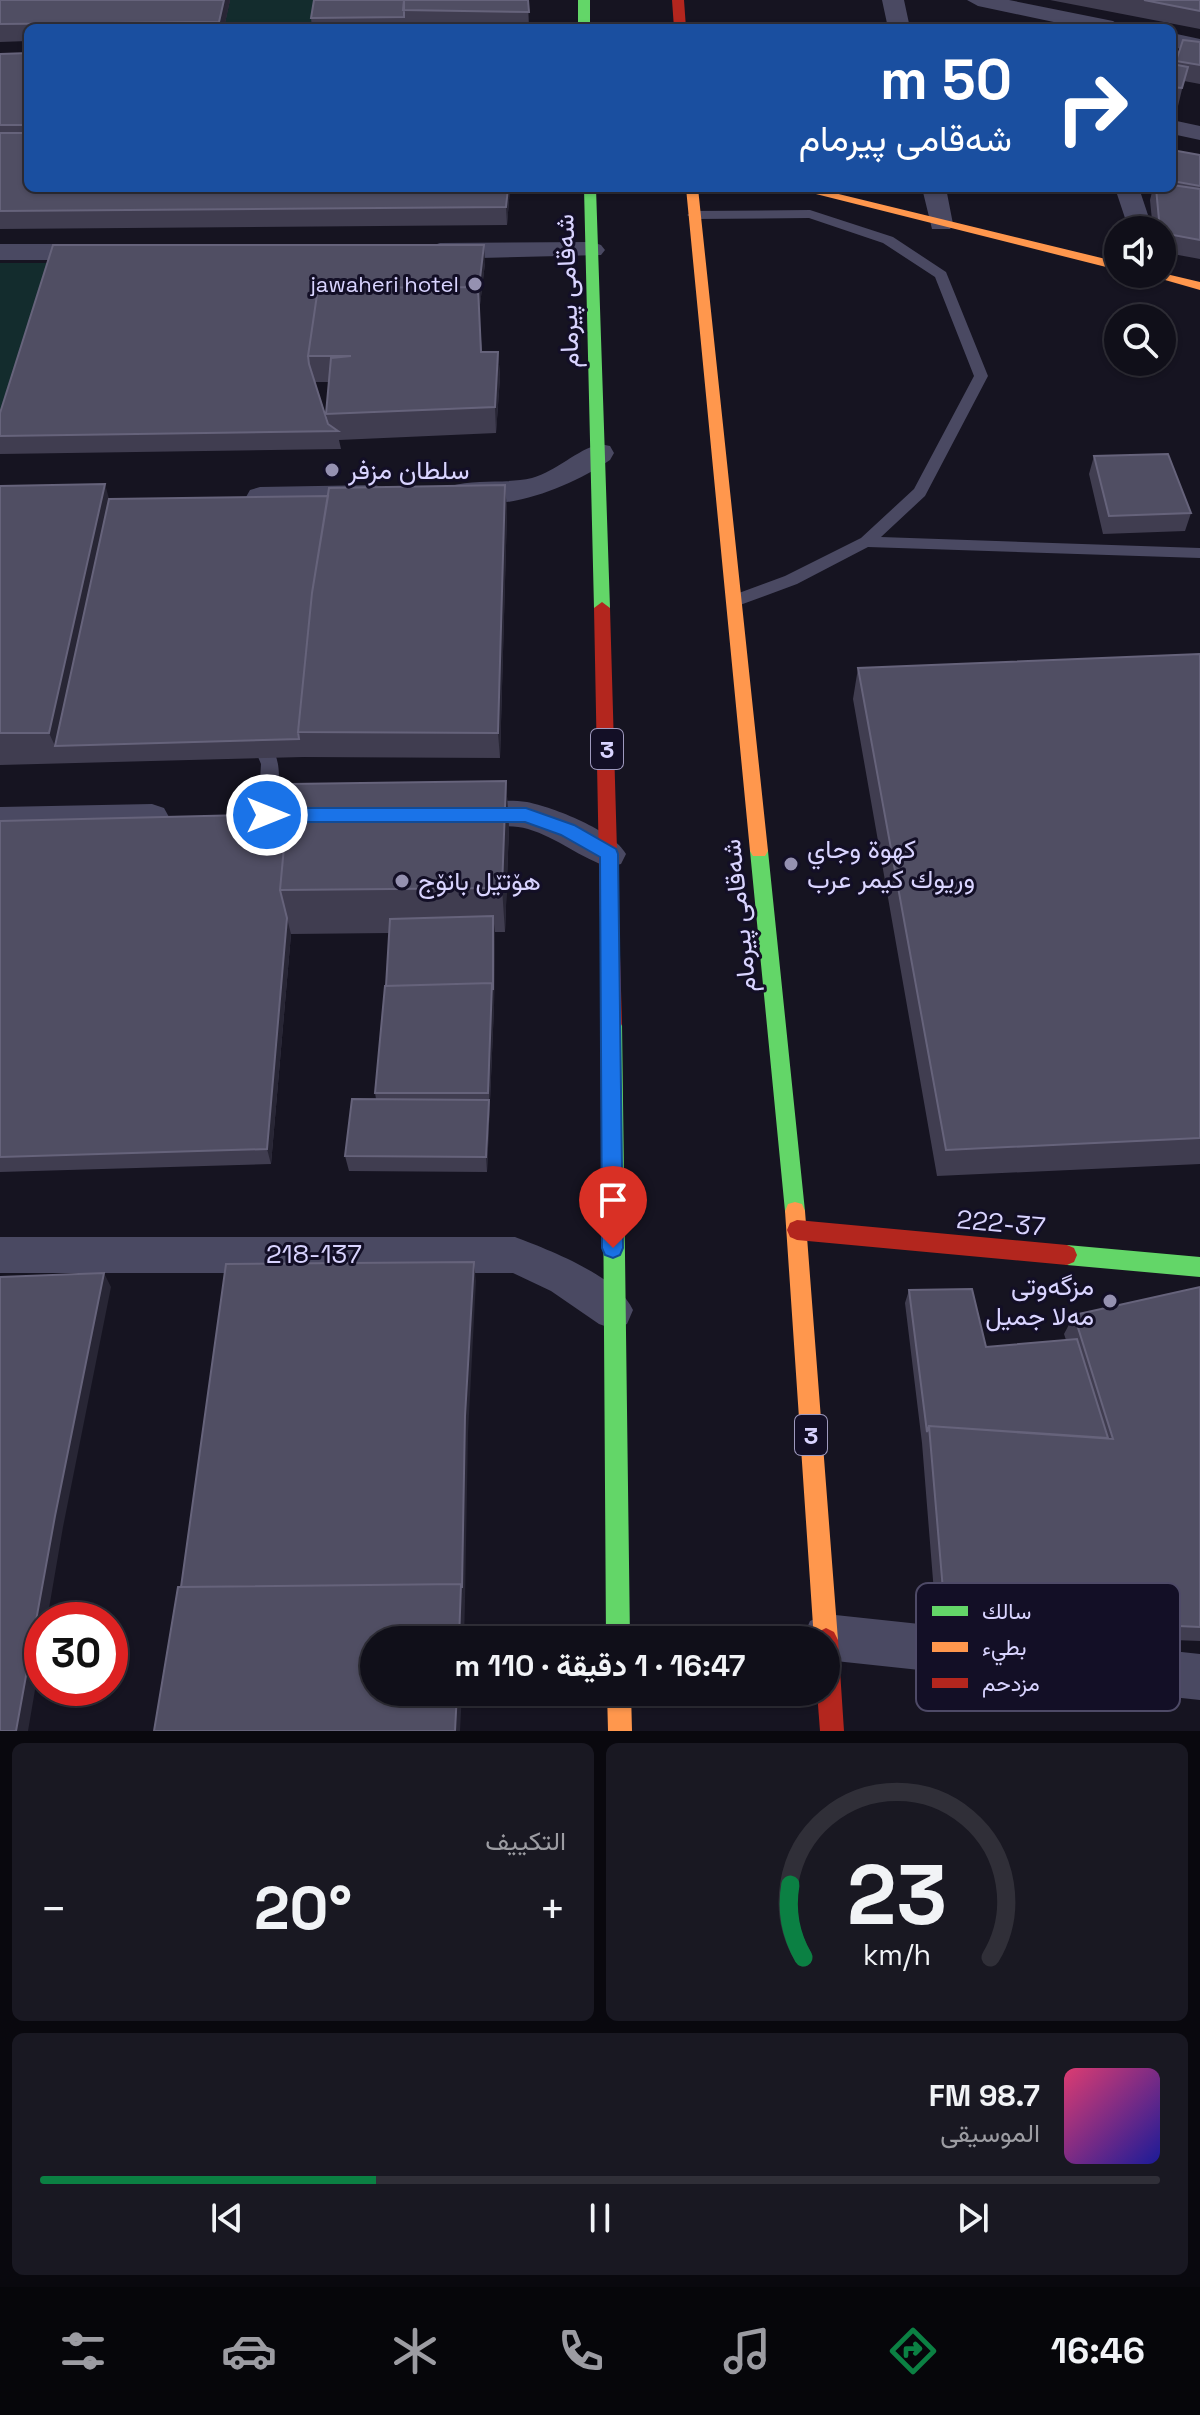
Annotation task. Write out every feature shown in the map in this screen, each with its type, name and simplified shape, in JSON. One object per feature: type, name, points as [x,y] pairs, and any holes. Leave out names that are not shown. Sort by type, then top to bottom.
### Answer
[{"type":"main road","points":[[584,0],[584,24]]},
{"type":"main road","points":[[678,0],[680,24]]},
{"type":"main road","name":"شەقامی پیرمام","points":[[590,192],[600,453],[609,854],[618,1626]]},
{"type":"main road","name":"شەقامی پیرمام","points":[[692,192],[797,1230],[825,1626]]},
{"type":"main road","points":[[814,192],[1104,263]]},
{"type":"main road","points":[[1176,280],[1200,286]]},
{"type":"main road","name":"222-37","points":[[797,1230],[1200,1267]]},
{"type":"main road","points":[[619,1706],[620,1731]]},
{"type":"main road","name":"شەقامی پیرمام","points":[[830,1706],[832,1731]]},
{"type":"street","points":[[893,0],[898,24]]},
{"type":"street","points":[[978,0],[1070,23]]},
{"type":"street","points":[[1176,41],[1200,46]]},
{"type":"street","points":[[1176,128],[1200,133]]},
{"type":"street","points":[[935,192],[941,224]]},
{"type":"street","points":[[1128,192],[1136,216]]},
{"type":"street","points":[[409,251],[592,250]]},
{"type":"street","points":[[0,252],[126,252]]},
{"type":"street","points":[[429,493],[524,491],[566,477],[600,453]]},
{"type":"street","points":[[238,498],[397,494]]},
{"type":"street","points":[[435,815],[526,815],[568,830],[609,854]]},
{"type":"street","points":[[0,820],[189,817]]},
{"type":"street","name":"218-137","points":[[0,1255],[515,1255],[565,1278],[613,1310]]},
{"type":"street","points":[[840,1640],[916,1648]]},
{"type":"street","points":[[1180,1675],[1200,1677]]},
{"type":"lane","points":[[694,215],[810,214],[888,240],[941,275],[981,376],[920,492],[866,542],[791,580],[734,601]]},
{"type":"lane","points":[[866,542],[1200,553]]},
{"type":"lane","points":[[233,739],[254,741],[264,747],[270,756],[267,816]]},
{"type":"green space","points":[[230,0],[319,0],[316,24],[225,24]]},
{"type":"green space","points":[[0,263],[58,263],[0,452]]},
{"type":"building","points":[[0,0],[224,0],[219,22],[0,24]]},
{"type":"building","points":[[314,0],[404,0],[404,17],[311,18]]},
{"type":"building","points":[[404,0],[528,0],[529,12],[403,10]]},
{"type":"building","points":[[1144,0],[1200,0],[1200,11]]},
{"type":"building","points":[[1183,40],[1200,42],[1200,65],[1176,61]]},
{"type":"building","points":[[24,53],[24,125],[0,125],[0,54]]},
{"type":"building","points":[[1176,65],[1188,67],[1182,88],[1176,87]]},
{"type":"building","points":[[0,133],[24,133],[24,192],[508,192],[506,207],[0,211]]},
{"type":"building","points":[[1176,151],[1200,155],[1200,186],[1176,182]]},
{"type":"building","points":[[1176,186],[1200,189],[1200,240],[1176,236],[1176,216],[1159,216],[1156,192],[1176,192]]},
{"type":"building","points":[[53,245],[484,245],[478,295],[478,287],[318,288],[309,364],[328,424],[338,431],[0,436],[0,413]]},
{"type":"building","points":[[478,287],[481,352],[498,352],[495,407],[326,414],[331,358],[351,356],[308,356],[318,288]]},
{"type":"building","points":[[1168,454],[1191,513],[1109,516],[1094,456]]},
{"type":"building","points":[[105,484],[49,733],[0,733],[0,486]]},
{"type":"building","points":[[505,485],[498,733],[298,732],[312,593],[329,488]]},
{"type":"building","points":[[328,496],[312,593],[299,739],[55,746],[109,499]]},
{"type":"building","points":[[1200,654],[1200,1138],[946,1150],[858,668]]},
{"type":"building","points":[[506,781],[502,888],[280,890],[290,784]]},
{"type":"building","points":[[287,814],[280,890],[287,918],[267,1149],[0,1157],[0,821]]},
{"type":"building","points":[[493,916],[493,990],[492,983],[386,986],[390,919]]},
{"type":"building","points":[[492,983],[488,1093],[375,1093],[385,986]]},
{"type":"building","points":[[352,1099],[489,1100],[486,1157],[345,1156]]},
{"type":"building","points":[[474,1262],[465,1416],[462,1588],[461,1584],[181,1587],[226,1264]]},
{"type":"building","points":[[104,1273],[39,1602],[24,1602],[24,1687],[16,1731],[0,1731],[0,1277]]},
{"type":"building","points":[[1200,1287],[1200,1627],[1180,1626],[1180,1583],[942,1583],[929,1426],[1113,1439],[1074,1315]]},
{"type":"building","points":[[972,1289],[986,1347],[1077,1339],[1108,1438],[929,1426],[927,1432],[909,1290]]},
{"type":"building","points":[[461,1584],[460,1626],[360,1626],[360,1706],[456,1706],[455,1731],[154,1731],[178,1587]]},
{"type":"traffic: fast","points":[[584,0],[584,24]]},
{"type":"traffic: fast","points":[[590,192],[602,608]]},
{"type":"traffic: fast","points":[[759,851],[795,1211]]},
{"type":"traffic: fast","points":[[612,1024],[618,1626]]},
{"type":"traffic: fast","points":[[1067,1255],[1200,1267]]},
{"type":"traffic: slow","points":[[692,192],[759,851]]},
{"type":"traffic: slow","points":[[814,192],[1104,263]]},
{"type":"traffic: slow","points":[[1176,280],[1200,286]]},
{"type":"traffic: slow","points":[[795,1211],[825,1626]]},
{"type":"traffic: slow","points":[[619,1706],[620,1731]]},
{"type":"traffic: jam","points":[[678,0],[680,24]]},
{"type":"traffic: jam","points":[[602,608],[612,1024]]},
{"type":"traffic: jam","points":[[797,1230],[1067,1255]]},
{"type":"traffic: jam","points":[[830,1706],[832,1731]]},
{"type":"place","name":"jawaheri hotel","points":[[475,284]]},
{"type":"place","name":"سلطان مزفر","points":[[332,470]]},
{"type":"place","name":"كهوة وجاي وريوك كيمر عرب","points":[[791,864]]},
{"type":"place","name":"هۆتێل بانۆج","points":[[402,881]]},
{"type":"place","name":"مزگەوتی مەلا جمیل","points":[[1110,1301]]},
{"type":"route","points":[[267,815],[526,815],[568,830],[609,854],[613,1248]]}]
